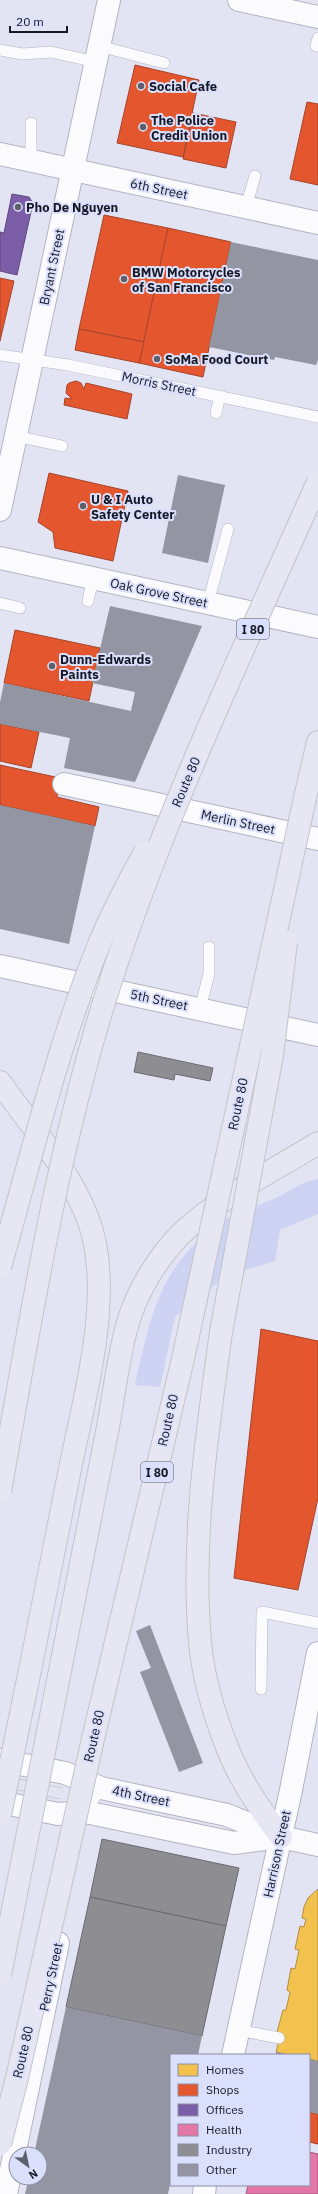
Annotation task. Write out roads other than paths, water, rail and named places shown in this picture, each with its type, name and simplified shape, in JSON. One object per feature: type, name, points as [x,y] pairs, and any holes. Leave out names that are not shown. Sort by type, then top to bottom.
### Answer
[{"type":"highway","name":"Route 80","points":[[0,1491],[46,1230],[87,1062],[136,909],[188,776],[318,482]]},
{"type":"highway","name":"Route 80","points":[[0,2144],[17,2078],[93,1739],[182,1364],[304,798],[318,742]]},
{"type":"highway","points":[[0,1267],[79,996],[98,948],[126,888],[188,776]]},
{"type":"highway","points":[[281,1837],[256,1804],[227,1748],[206,1680],[200,1642],[198,1601],[201,1506],[213,1392],[221,1332],[272,1055],[304,798]]},
{"type":"highway","points":[[0,1082],[65,1175],[82,1207],[94,1239],[98,1275],[98,1320],[80,1422],[0,1816]]},
{"type":"highway","points":[[0,1975],[127,1325],[141,1290],[159,1260],[184,1231],[214,1207],[318,1143]]},
{"type":"main road","name":"Bryant Street","points":[[0,510],[109,0]]},
{"type":"main road","points":[[239,0],[318,18]]},
{"type":"main road","name":"6th Street","points":[[0,154],[318,223]]},
{"type":"main road","name":"Oak Grove Street","points":[[0,558],[318,627]]},
{"type":"main road","name":"Merlin Street","points":[[64,784],[318,839]]},
{"type":"main road","name":"5th Street","points":[[0,966],[318,1035]]},
{"type":"main road","name":"Harrison Street","points":[[233,2054],[281,1837],[318,1653]]},
{"type":"main road","name":"4th Street","points":[[0,1760],[66,1773],[101,1788],[227,1814],[281,1837],[318,1845]]},
{"type":"main road","name":"4th Street","points":[[0,1802],[58,1814],[85,1812],[234,1843],[281,1837]]},
{"type":"main road","name":"Perry Street","points":[[6,2194],[85,1812]]},
{"type":"lane","points":[[0,50],[22,54],[51,52],[98,54],[164,62]]},
{"type":"lane","points":[[31,123],[31,161]]},
{"type":"lane","points":[[246,207],[255,176]]},
{"type":"lane","name":"Morris Street","points":[[0,355],[32,359],[318,417]]},
{"type":"lane","points":[[216,413],[220,396]]},
{"type":"lane","points":[[16,436],[62,446]]},
{"type":"lane","points":[[208,603],[228,529]]},
{"type":"lane","points":[[88,601],[93,578]]},
{"type":"lane","points":[[0,603],[20,608]]},
{"type":"lane","points":[[200,1009],[209,974],[209,947]]},
{"type":"lane","points":[[261,1689],[262,1612],[318,1623]]},
{"type":"lane","name":"Perry Street","points":[[85,1812],[101,1788]]},
{"type":"lane","points":[[238,2030],[280,2038]]},
{"type":"tram line","points":[[0,1775],[62,1788]]},
{"type":"tram line","points":[[0,1786],[60,1799]]},
{"type":"place","name":"Social Cafe","points":[[141,86]]},
{"type":"place","name":"The Police Credit Union","points":[[143,127]]},
{"type":"place","name":"Pho De Nguyen","points":[[18,207]]},
{"type":"place","name":"BMW Motorcycles of San Francisco","points":[[124,279]]},
{"type":"place","name":"SoMa Food Court","points":[[157,359]]},
{"type":"place","name":"U & I Auto Safety Center","points":[[83,506]]},
{"type":"place","name":"Dunn-Edwards Paints","points":[[52,666]]}]
